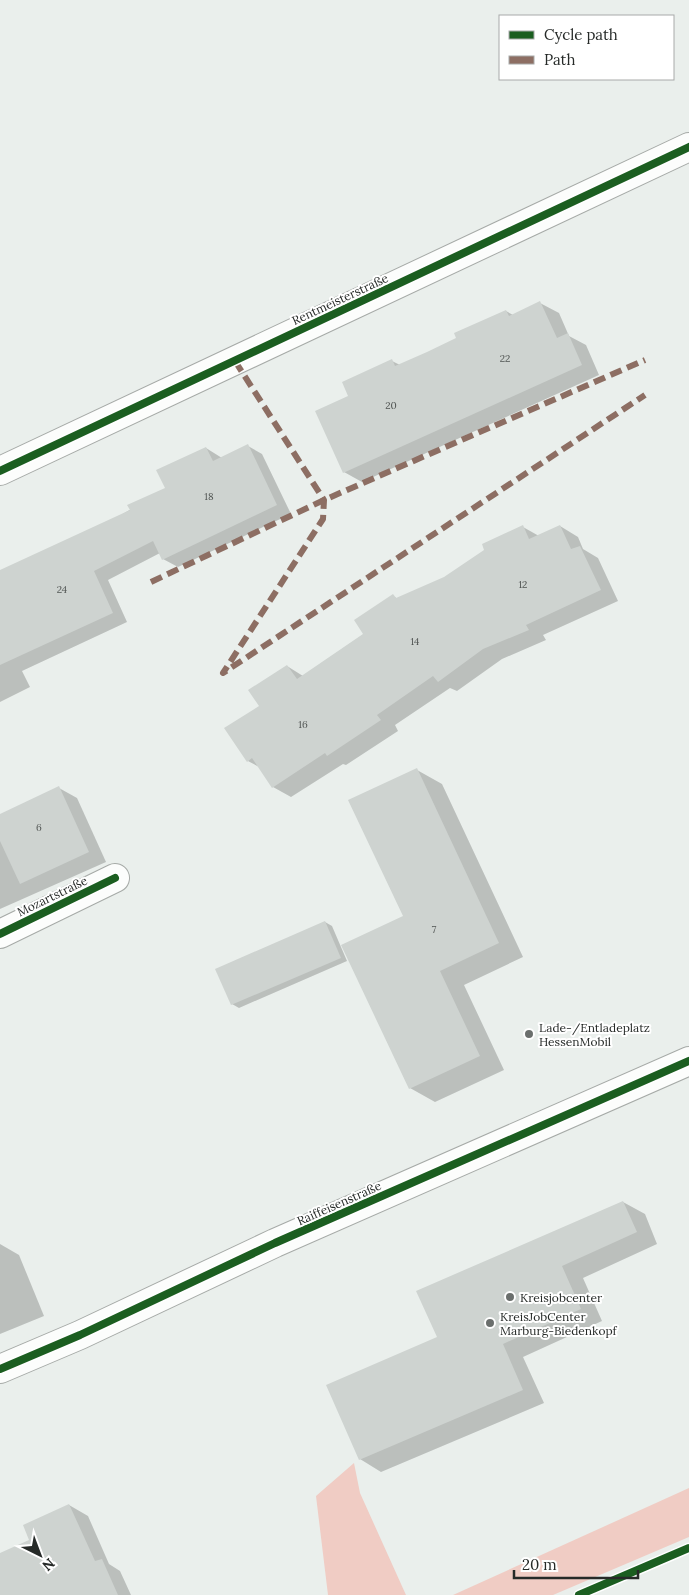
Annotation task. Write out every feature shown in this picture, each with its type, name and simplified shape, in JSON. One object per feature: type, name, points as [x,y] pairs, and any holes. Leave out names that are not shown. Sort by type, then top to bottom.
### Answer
[{"type":"street","name":"Rentmeisterstraße","points":[[0,471],[689,147]]},
{"type":"street","name":"Mozartstraße","points":[[0,934],[115,878]]},
{"type":"street","name":"Raiffeisenstraße","points":[[0,1370],[80,1335],[275,1243],[689,1061]]},
{"type":"shaded area","points":[[354,1463],[360,1493],[406,1595],[328,1595],[316,1496]]},
{"type":"shaded area","points":[[689,1488],[689,1537],[553,1595],[453,1595]]},
{"type":"building","points":[[540,301],[557,338],[568,333],[582,365],[343,473],[315,411],[348,396],[342,382],[392,359],[395,366],[456,338],[454,333],[506,310],[509,316]]},
{"type":"building","points":[[248,444],[277,505],[162,560],[153,541],[94,571],[113,613],[0,665],[0,570],[130,510],[127,505],[165,488],[156,470],[206,447],[213,461]]},
{"type":"building","points":[[523,525],[529,539],[560,525],[571,549],[580,546],[601,590],[526,625],[529,630],[483,649],[438,682],[433,676],[377,715],[381,720],[327,756],[325,753],[272,788],[252,758],[247,762],[224,728],[259,706],[248,690],[287,665],[297,679],[363,634],[354,620],[393,594],[396,598],[444,577],[484,550],[482,544]]},
{"type":"building","points":[[417,768],[499,943],[440,971],[480,1056],[409,1089],[341,945],[403,916],[348,800]]},
{"type":"building","points":[[59,786],[89,852],[20,884],[0,841],[0,814]]},
{"type":"building","points":[[325,921],[341,958],[231,1005],[215,969]]},
{"type":"building","name":"KreisJobCenter Marburg-Biedenkopf","points":[[623,1201],[637,1232],[562,1266],[581,1309],[503,1344],[523,1390],[359,1460],[326,1385],[437,1337],[416,1291]]},
{"type":"building","points":[[69,1504],[95,1561],[102,1559],[118,1595],[0,1595],[0,1553],[29,1540],[23,1525]]},
{"type":"marked path","points":[[151,582],[324,500],[645,360]]},
{"type":"marked path","points":[[235,361],[324,500],[323,519],[223,673],[645,395]]},
{"type":"cycle path","points":[[0,471],[689,147]]},
{"type":"cycle path","points":[[0,934],[115,878]]},
{"type":"cycle path","points":[[0,1369],[80,1335],[275,1243],[689,1061]]},
{"type":"cycle path","points":[[579,1595],[689,1548]]},
{"type":"place","name":"Lade-/Entladeplatz HessenMobil","points":[[529,1034]]},
{"type":"place","name":"Kreisjobcenter","points":[[510,1297]]},
{"type":"place","name":"KreisJobCenter Marburg-Biedenkopf","points":[[490,1323]]}]
